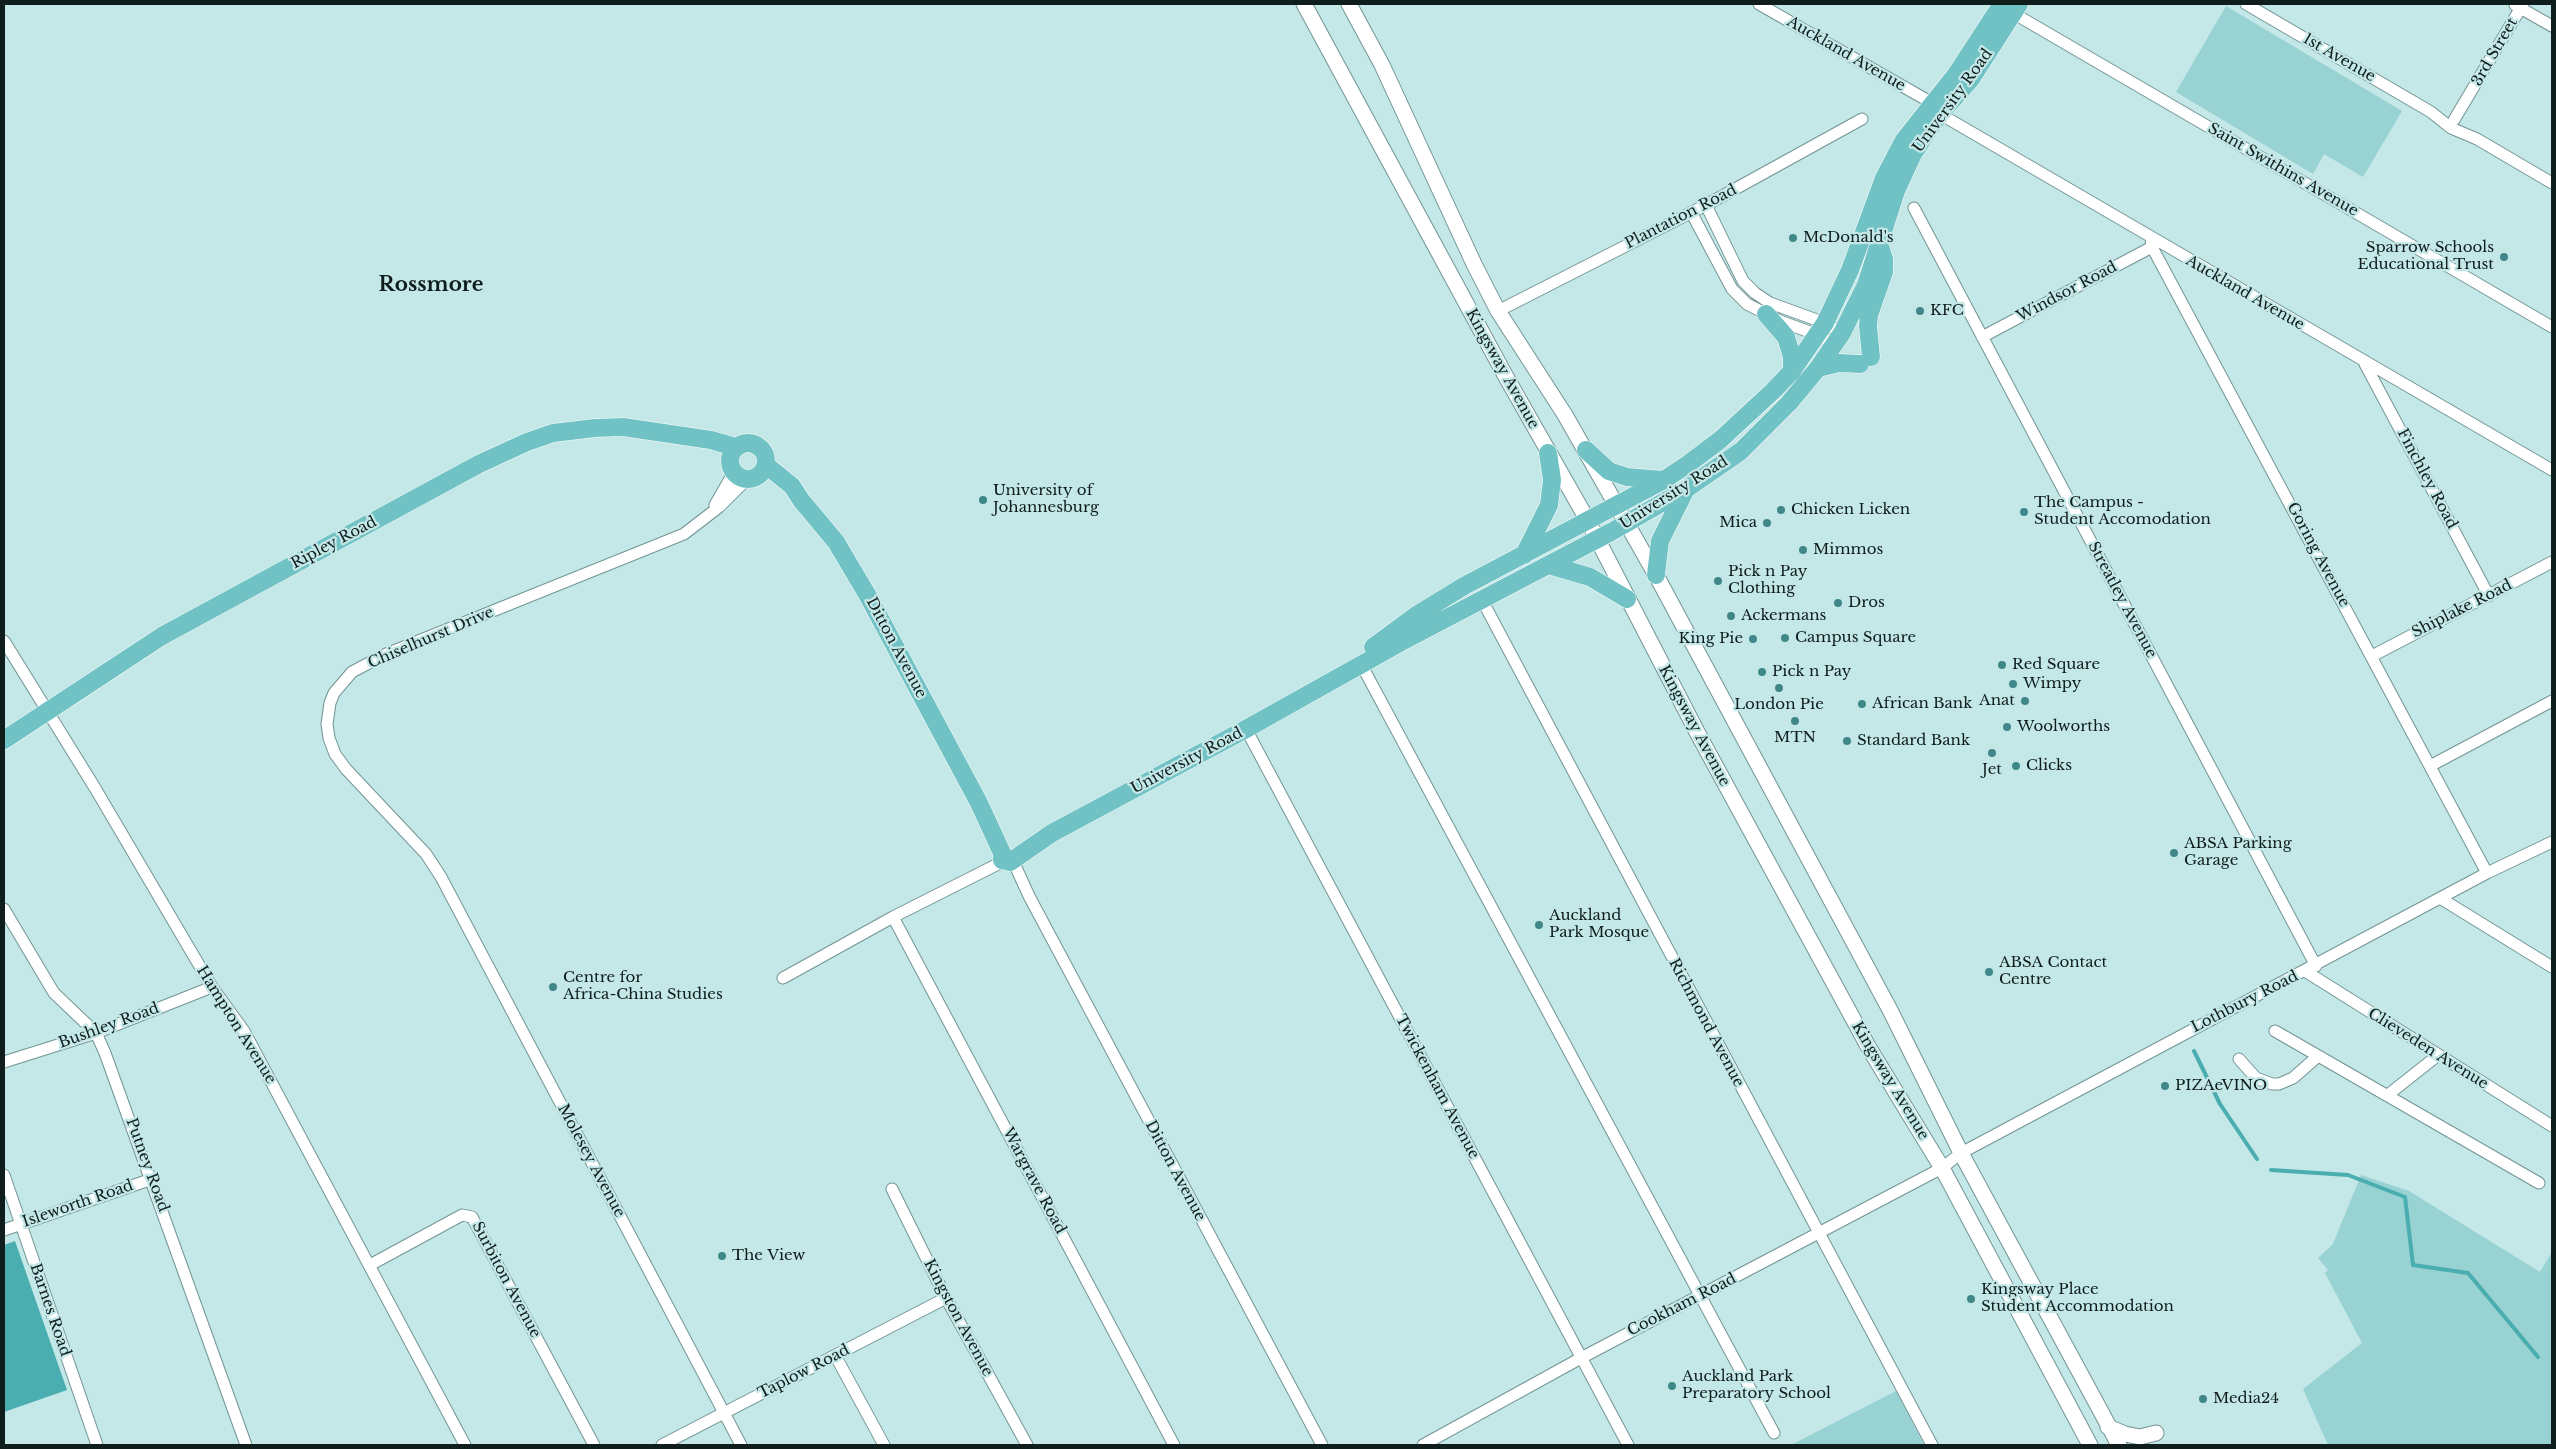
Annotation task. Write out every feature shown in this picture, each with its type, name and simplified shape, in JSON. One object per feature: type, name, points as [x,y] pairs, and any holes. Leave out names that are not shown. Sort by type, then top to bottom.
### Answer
[{"type":"main road","name":"Kingsway Avenue","points":[[1304,4],[1548,453],[1588,521],[1627,599],[1869,1048],[1942,1168],[2090,1445]]},
{"type":"main road","name":"Kingsway Avenue","points":[[1349,4],[1382,65],[1474,264],[1498,311],[1586,450],[1627,522],[1890,1010],[1961,1153],[2119,1445]]},
{"type":"main road","name":"University Road","points":[[1320,686],[1416,616],[1464,586],[1664,480],[1706,452],[1739,424],[1792,371],[1821,329],[1850,270],[1874,202],[1904,140],[1971,79],[2007,6]]},
{"type":"main road","name":"University Road","points":[[1007,856],[1246,729],[1361,664],[1597,540],[1686,489],[1748,445],[1776,417],[1818,368],[1856,308],[1880,244],[1904,170],[1924,136],[1936,109]]},
{"type":"main road","points":[[1818,368],[1839,363],[1865,361],[1869,314],[1884,265],[1880,244]]},
{"type":"main road","points":[[1766,314],[1786,337],[1792,357],[1792,371]]},
{"type":"main road","name":"Ripley Road","points":[[4,740],[162,636],[479,464],[527,442],[553,434],[595,428],[649,429],[721,442],[745,466]]},
{"type":"main road","points":[[1586,450],[1609,471],[1627,477],[1664,480]]},
{"type":"main road","points":[[1524,555],[1549,505],[1552,480],[1548,453]]},
{"type":"main road","name":"Ditton Avenue","points":[[745,466],[792,486],[801,500],[829,532],[849,564],[1007,856]]},
{"type":"main road","points":[[1656,575],[1660,541],[1686,489]]},
{"type":"main road","points":[[1549,565],[1590,577],[1627,599]]},
{"type":"main road","points":[[2108,1427],[2125,1434],[2140,1437],[2156,1433]]},
{"type":"street","name":"Auckland Avenue","points":[[1760,4],[1936,109],[2151,242],[2552,470]]},
{"type":"street","name":"1st Avenue","points":[[2246,4],[2455,124],[2477,140],[2552,183]]},
{"type":"street","points":[[2519,5],[2552,26]]},
{"type":"street","name":"3rd Street","points":[[2455,124],[2464,113],[2467,100],[2519,5]]},
{"type":"street","name":"Saint Swithins Avenue","points":[[2007,6],[2552,327]]},
{"type":"street","name":"Plantation Road","points":[[1498,311],[1706,205],[1862,119]]},
{"type":"street","points":[[1706,205],[1743,281],[1754,292],[1770,303],[1838,339]]},
{"type":"street","name":"Streatley Avenue","points":[[1914,208],[2316,966]]},
{"type":"street","points":[[1691,212],[1732,289],[1747,304],[1766,314],[1821,329]]},
{"type":"street","name":"Windsor Road","points":[[1982,337],[2151,242]]},
{"type":"street","name":"Goring Avenue","points":[[2151,242],[2488,873]]},
{"type":"street","name":"Finchley Road","points":[[2364,362],[2489,596]]},
{"type":"street","name":"Chiselhurst Drive","points":[[441,877],[426,854],[346,770],[335,754],[329,738],[327,724],[330,703],[340,685],[352,672],[386,654],[684,534],[713,511],[745,466]]},
{"type":"street","name":"Shiplake Road","points":[[2372,656],[2552,562]]},
{"type":"street","name":"Richmond Avenue","points":[[1482,600],[1932,1445]]},
{"type":"street","name":"Hampton Avenue","points":[[4,641],[48,711],[212,987],[234,1015],[262,1063],[465,1445]]},
{"type":"street","points":[[1361,664],[1774,1433]]},
{"type":"street","points":[[2430,766],[2552,701]]},
{"type":"street","name":"Twickenham Avenue","points":[[1246,729],[1628,1445]]},
{"type":"street","name":"Lothbury Road","points":[[1942,1168],[1961,1153],[2316,966],[2440,898],[2552,842]]},
{"type":"street","name":"University Road","points":[[783,978],[1007,856]]},
{"type":"street","name":"Ditton Avenue","points":[[1007,856],[1322,1445]]},
{"type":"street","name":"Molesey Avenue","points":[[441,877],[741,1445]]},
{"type":"street","points":[[2440,898],[2552,967]]},
{"type":"street","name":"Putney Road","points":[[4,909],[54,993],[96,1033],[152,1179],[246,1445]]},
{"type":"street","name":"Wargrave Road","points":[[893,917],[1174,1445]]},
{"type":"street","name":"Clieveden Avenue","points":[[2305,971],[2437,1056],[2552,1126]]},
{"type":"street","name":"Bushley Road","points":[[4,1062],[96,1033],[212,987]]},
{"type":"street","points":[[2275,1031],[2389,1094],[2540,1183]]},
{"type":"street","points":[[2240,1059],[2256,1078],[2272,1084],[2279,1084],[2292,1078],[2318,1056]]},
{"type":"street","points":[[2389,1094],[2437,1056]]},
{"type":"street","name":"Cookham Road","points":[[1423,1445],[1581,1358],[1942,1168]]},
{"type":"street","name":"Barnes Road","points":[[4,1175],[96,1445]]},
{"type":"street","name":"Isleworth Road","points":[[4,1230],[152,1179]]},
{"type":"street","name":"Kingston Avenue","points":[[892,1189],[946,1298],[1027,1445]]},
{"type":"street","name":"Surbiton Avenue","points":[[370,1264],[462,1215],[472,1217],[594,1445]]},
{"type":"street","name":"Taplow Road","points":[[662,1445],[836,1357],[946,1298]]},
{"type":"street","points":[[836,1357],[884,1445]]},
{"type":"shaded area","points":[[2226,6],[2402,111],[2363,177],[2324,154],[2313,174],[2176,92]]},
{"type":"shaded area","points":[[2361,1175],[2409,1191],[2540,1272],[2552,1252],[2552,1445],[2328,1445],[2303,1389],[2362,1343],[2325,1273],[2328,1270],[2318,1258],[2333,1244]]},
{"type":"shaded area","points":[[15,1241],[67,1390],[4,1412],[4,1245]]},
{"type":"shaded area","points":[[1896,1391],[1924,1445],[1791,1445]]},
{"type":"waterway","points":[[2194,1051],[2220,1104],[2257,1159]]},
{"type":"waterway","points":[[2271,1170],[2348,1175],[2405,1197],[2413,1265],[2468,1273],[2538,1357]]},
{"type":"place","name":"McDonald's","points":[[1793,238]]},
{"type":"place","name":"Sparrow Schools Educational Trust","points":[[2504,257]]},
{"type":"place","name":"KFC","points":[[1920,311]]},
{"type":"place","name":"University of Johannesburg","points":[[983,500]]},
{"type":"place","name":"Chicken Licken","points":[[1781,510]]},
{"type":"place","name":"The Campus - Student Accomodation","points":[[2024,512]]},
{"type":"place","name":"Mica","points":[[1767,523]]},
{"type":"place","name":"Mimmos","points":[[1803,550]]},
{"type":"place","name":"Pick n Pay Clothing","points":[[1718,581]]},
{"type":"place","name":"Dros","points":[[1838,603]]},
{"type":"place","name":"Ackermans","points":[[1731,616]]},
{"type":"place","name":"Campus Square","points":[[1785,638]]},
{"type":"place","name":"King Pie","points":[[1753,639]]},
{"type":"place","name":"Red Square","points":[[2002,665]]},
{"type":"place","name":"Pick n Pay","points":[[1762,672]]},
{"type":"place","name":"Wimpy","points":[[2013,684]]},
{"type":"place","name":"London Pie","points":[[1779,688]]},
{"type":"place","name":"Anat","points":[[2025,701]]},
{"type":"place","name":"African Bank","points":[[1862,704]]},
{"type":"place","name":"MTN","points":[[1795,721]]},
{"type":"place","name":"Woolworths","points":[[2007,727]]},
{"type":"place","name":"Standard Bank","points":[[1847,741]]},
{"type":"place","name":"Jet","points":[[1992,753]]},
{"type":"place","name":"Clicks","points":[[2016,766]]},
{"type":"place","name":"ABSA Parking Garage","points":[[2174,853]]},
{"type":"place","name":"Auckland Park Mosque","points":[[1539,925]]},
{"type":"place","name":"ABSA Contact Centre","points":[[1989,972]]},
{"type":"place","name":"Centre for Africa-China Studies","points":[[553,987]]},
{"type":"place","name":"PIZAeVINO","points":[[2165,1086]]},
{"type":"place","name":"The View","points":[[722,1256]]},
{"type":"place","name":"Kingsway Place Student Accommodation","points":[[1971,1299]]},
{"type":"place","name":"Auckland Park Preparatory School","points":[[1672,1386]]},
{"type":"place","name":"Media24","points":[[2203,1399]]},
{"type":"district","name":"Rossmore","points":[[431,285]]}]
